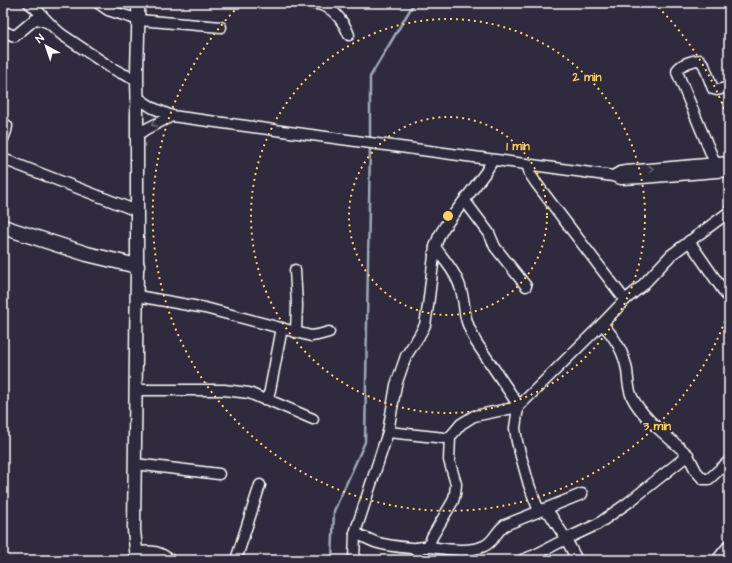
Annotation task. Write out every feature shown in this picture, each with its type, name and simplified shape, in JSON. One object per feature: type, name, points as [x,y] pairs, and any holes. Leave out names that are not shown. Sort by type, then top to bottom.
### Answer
[{"type":"main road","points":[[3,228],[87,254],[137,266]]},
{"type":"street","points":[[29,3],[61,34],[110,67],[137,80]]},
{"type":"street","points":[[98,3],[108,10],[139,20],[221,27]]},
{"type":"street","points":[[138,3],[137,296],[134,530],[137,556],[154,551],[164,555],[170,560]]},
{"type":"street","points":[[312,3],[330,9],[344,24],[350,35]]},
{"type":"street","points":[[3,31],[15,36],[34,20],[49,23]]},
{"type":"street","points":[[715,164],[677,72],[680,66],[700,60],[704,65],[713,89],[717,90],[729,86]]},
{"type":"street","points":[[138,98],[153,108],[172,116],[613,176],[621,179],[729,171]]},
{"type":"street","points":[[137,135],[172,116]]},
{"type":"street","points":[[3,122],[7,126],[3,139]]},
{"type":"street","points":[[3,159],[137,212]]},
{"type":"street","points":[[354,560],[356,533],[388,432],[398,379],[406,356],[425,324],[435,247],[442,231],[493,160]]},
{"type":"street","points":[[613,176],[620,172],[626,171],[729,162]]},
{"type":"street","points":[[526,164],[536,183],[625,300]]},
{"type":"street","points":[[465,201],[490,233],[495,247],[526,286]]},
{"type":"street","points":[[428,547],[432,537],[453,501],[455,494],[456,484],[449,460],[450,438],[461,424],[474,416],[518,407],[625,300],[642,286],[665,260],[729,212]]},
{"type":"street","points":[[689,241],[727,296]]},
{"type":"street","points":[[435,247],[450,267],[458,283],[467,320],[476,342],[516,400],[518,407],[515,428],[516,442],[529,484],[538,506],[541,510],[550,514],[577,560]]},
{"type":"street","points":[[295,270],[298,305],[296,332]]},
{"type":"street","points":[[137,296],[205,308],[311,336],[318,336],[330,332]]},
{"type":"street","points":[[602,324],[606,327],[618,345],[626,367],[631,396],[637,406],[688,455],[696,471],[703,479],[709,478],[729,461]]},
{"type":"street","points":[[266,399],[270,390],[282,328]]},
{"type":"street","points":[[136,390],[224,390],[249,393],[313,419]]},
{"type":"street","points":[[388,432],[450,438]]},
{"type":"street","points":[[522,560],[598,524],[629,502],[688,455]]},
{"type":"street","points":[[135,464],[219,474]]},
{"type":"street","points":[[236,560],[260,485]]},
{"type":"street","points":[[356,533],[376,542],[391,546],[417,548],[428,547],[453,550],[475,549],[490,543],[500,529],[506,525],[582,494]]},
{"type":"street","points":[[717,560],[729,545]]},
{"type":"street","points":[[417,548],[418,560]]},
{"type":"waterway","points":[[370,140],[370,77],[414,3]]},
{"type":"waterway","points":[[332,560],[334,511],[365,442],[370,145]]}]
